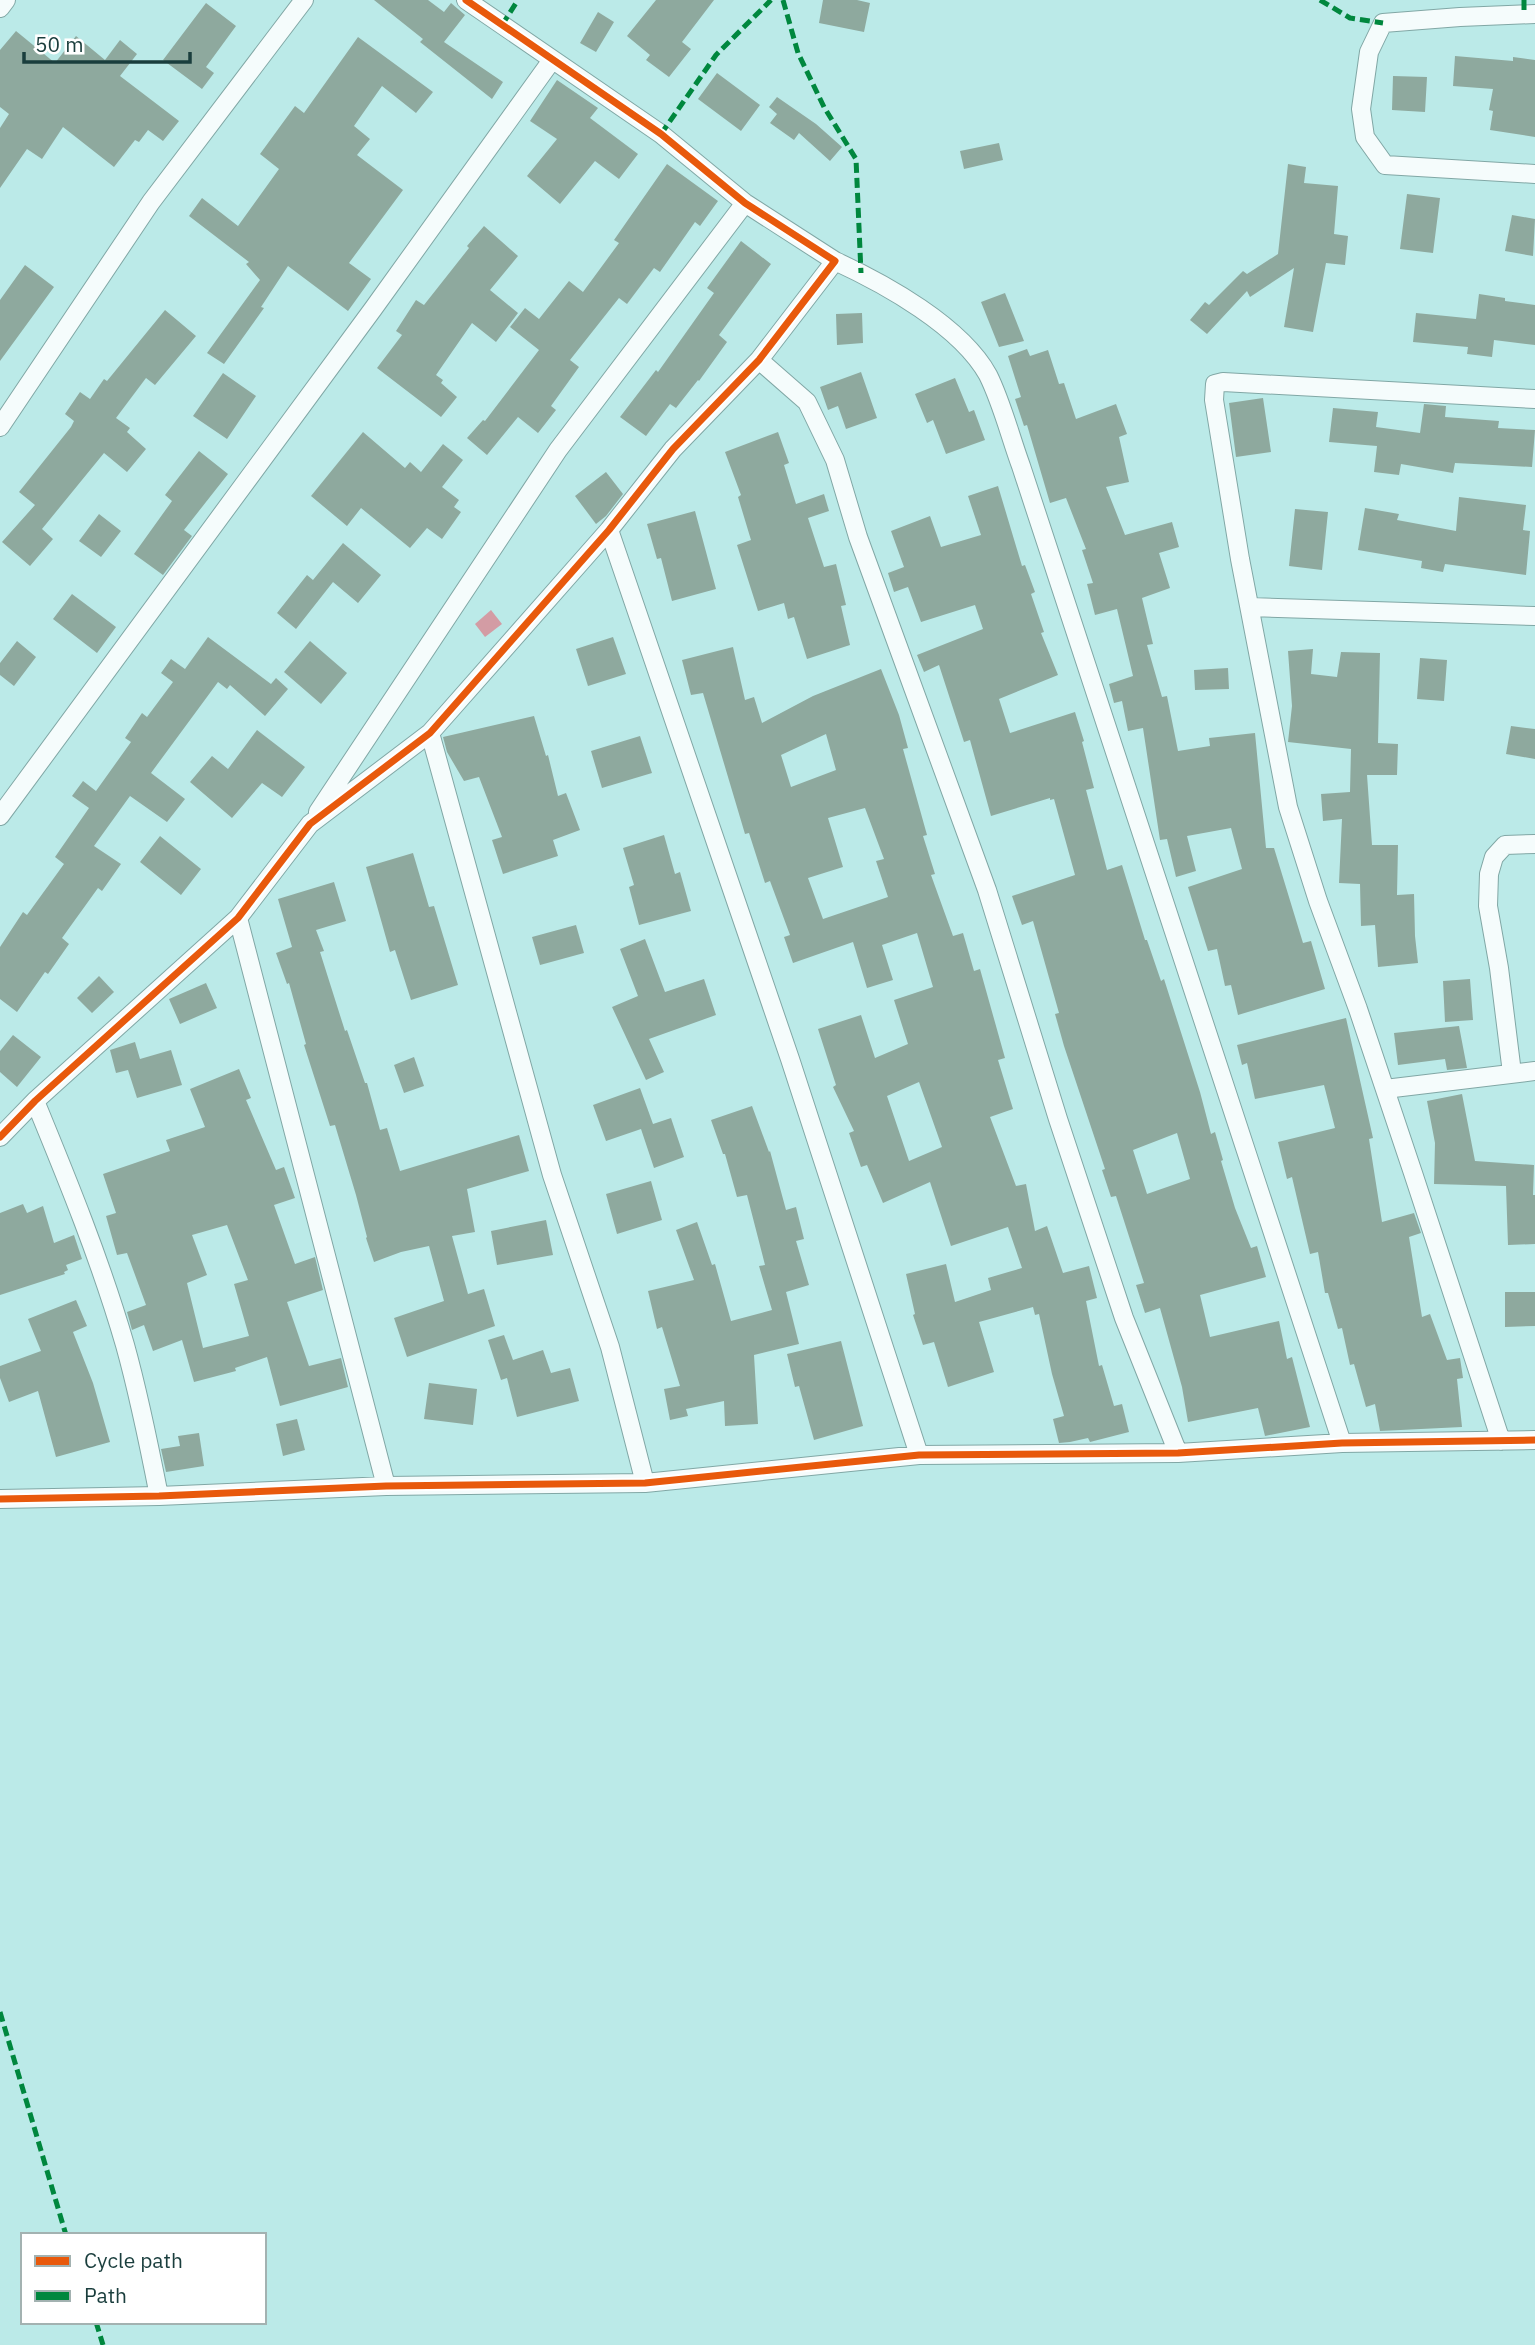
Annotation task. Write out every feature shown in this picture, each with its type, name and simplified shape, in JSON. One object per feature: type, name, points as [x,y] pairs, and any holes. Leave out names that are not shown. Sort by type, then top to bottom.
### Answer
[{"type":"street","points":[[0,8],[6,0]]},
{"type":"street","points":[[0,427],[151,202],[304,0]]},
{"type":"street","points":[[466,0],[661,134],[745,203],[835,261],[918,306],[960,340],[987,374],[1021,466],[1342,1443]]},
{"type":"street","points":[[1535,15],[1383,23],[1368,52],[1361,109],[1365,137],[1385,165],[1535,174]]},
{"type":"street","points":[[0,816],[373,309],[552,60]]},
{"type":"street","points":[[0,1137],[35,1101],[238,918],[310,824],[558,450],[745,203]]},
{"type":"street","points":[[310,824],[430,733],[609,530],[673,449],[760,360],[835,261]]},
{"type":"street","points":[[760,360],[807,402],[835,460],[858,537],[987,890],[1058,1119],[1124,1318],[1178,1453]]},
{"type":"street","points":[[1501,1441],[1385,1089],[1318,901],[1288,807],[1214,400],[1215,384],[1223,382],[1535,399]]},
{"type":"street","points":[[609,530],[785,1046],[919,1455]]},
{"type":"street","points":[[1250,607],[1535,616]]},
{"type":"street","points":[[430,733],[552,1175],[610,1347],[645,1483]]},
{"type":"street","points":[[1512,1073],[1488,906],[1489,873],[1494,857],[1506,845],[1535,844]]},
{"type":"street","points":[[238,918],[386,1486]]},
{"type":"street","points":[[1385,1089],[1535,1071]]},
{"type":"street","points":[[35,1101],[101,1268],[144,1420],[159,1496]]},
{"type":"street","points":[[0,1499],[159,1496],[386,1486],[645,1483],[919,1455],[1178,1453],[1342,1443],[1535,1440]]},
{"type":"shaded area","points":[[491,610],[502,624],[485,637],[475,624]]},
{"type":"building","points":[[374,0],[428,0],[444,12],[451,3],[465,15],[444,42],[503,82],[492,99],[420,42],[423,39]]},
{"type":"building","points":[[656,0],[714,0],[682,42],[691,49],[669,77],[646,60],[650,55],[627,36]]},
{"type":"building","points":[[823,0],[857,0],[870,3],[864,32],[819,23]]},
{"type":"building","points":[[206,3],[236,26],[206,67],[214,73],[202,89],[163,60]]},
{"type":"building","points":[[598,12],[614,22],[596,52],[580,43]]},
{"type":"building","points":[[16,31],[55,63],[76,36],[105,60],[120,40],[137,54],[120,76],[179,121],[163,141],[148,130],[139,142],[135,140],[114,167],[63,127],[42,159],[27,149],[0,188],[0,128],[9,114],[0,107],[0,50]]},
{"type":"building","points":[[358,37],[433,92],[416,113],[382,86],[354,126],[370,139],[357,155],[403,190],[349,263],[371,279],[348,311],[288,266],[261,307],[264,308],[224,364],[207,353],[260,280],[246,264],[249,262],[189,216],[202,198],[238,226],[279,169],[260,154],[295,106],[304,113]]},
{"type":"building","points":[[1455,56],[1535,60],[1535,137],[1490,130],[1493,111],[1489,110],[1493,89],[1453,86]]},
{"type":"building","points":[[717,73],[760,105],[741,131],[698,99]]},
{"type":"building","points":[[1393,76],[1427,77],[1425,112],[1392,110]]},
{"type":"building","points":[[557,80],[598,108],[590,118],[638,154],[619,179],[595,161],[560,204],[527,176],[557,139],[530,121]]},
{"type":"building","points":[[777,97],[816,124],[842,147],[830,161],[799,133],[794,140],[770,123],[777,114],[769,107]]},
{"type":"building","points":[[999,143],[1003,160],[964,169],[960,151]]},
{"type":"building","points":[[667,164],[718,201],[700,226],[695,222],[660,272],[654,268],[627,304],[619,298],[570,360],[579,367],[551,406],[556,410],[538,433],[518,417],[487,455],[467,438],[483,420],[485,421],[539,350],[510,327],[525,308],[539,319],[569,281],[583,292],[619,243],[614,240]]},
{"type":"building","points":[[1288,164],[1306,167],[1304,183],[1338,186],[1334,234],[1348,236],[1345,265],[1326,263],[1313,332],[1284,327],[1294,268],[1250,297],[1247,291],[1207,334],[1190,320],[1205,302],[1209,305],[1243,271],[1247,274],[1278,254]]},
{"type":"building","points":[[1407,194],[1440,198],[1433,253],[1400,249]]},
{"type":"building","points":[[1512,215],[1535,219],[1533,256],[1505,251]]},
{"type":"building","points":[[484,226],[518,256],[490,290],[518,313],[496,342],[472,323],[436,375],[457,397],[441,417],[377,368],[402,335],[396,331],[416,300],[424,305]]},
{"type":"building","points":[[741,241],[771,264],[719,335],[727,342],[699,381],[676,408],[670,404],[646,436],[620,417],[656,370],[658,372],[714,293],[707,288]]},
{"type":"building","points":[[25,265],[54,287],[0,361],[0,300]]},
{"type":"building","points":[[1005,293],[1024,341],[999,347],[981,302]]},
{"type":"building","points":[[1479,294],[1535,305],[1535,345],[1494,340],[1492,357],[1467,354],[1468,347],[1413,342],[1416,313],[1476,319]]},
{"type":"building","points":[[165,310],[196,336],[155,385],[146,378],[116,418],[130,428],[127,432],[146,449],[127,472],[104,453],[42,529],[53,539],[30,566],[2,542],[35,505],[19,492],[71,427],[74,421],[65,414],[80,392],[90,399],[104,379],[107,381]]},
{"type":"building","points":[[862,313],[863,343],[837,345],[836,314]]},
{"type":"building","points":[[1027,349],[1030,356],[1048,350],[1059,384],[1064,383],[1076,419],[1116,404],[1127,434],[1119,437],[1129,482],[1106,487],[1125,535],[1172,522],[1179,547],[1159,553],[1170,588],[1142,598],[1153,644],[1147,645],[1162,697],[1167,696],[1178,751],[1210,746],[1209,738],[1255,733],[1266,848],[1274,848],[1303,943],[1311,941],[1325,989],[1238,1015],[1231,985],[1225,986],[1217,949],[1208,951],[1188,887],[1242,869],[1231,828],[1187,836],[1196,871],[1176,877],[1167,839],[1160,840],[1143,728],[1128,731],[1122,701],[1114,703],[1109,684],[1133,676],[1117,609],[1095,615],[1087,584],[1093,583],[1082,550],[1086,549],[1066,498],[1050,503],[1027,425],[1024,426],[1015,399],[1021,397],[1008,356]]},
{"type":"building","points":[[861,372],[877,418],[846,429],[838,406],[828,410],[820,387]]},
{"type":"building","points":[[223,373],[256,396],[227,439],[193,416]]},
{"type":"building","points":[[955,378],[969,412],[974,410],[985,440],[946,454],[933,420],[927,423],[915,394]]},
{"type":"building","points":[[1263,398],[1271,452],[1236,457],[1229,403]]},
{"type":"building","points":[[1424,404],[1446,406],[1445,417],[1499,421],[1498,428],[1535,430],[1532,467],[1455,463],[1453,473],[1401,464],[1399,475],[1374,472],[1377,446],[1329,442],[1333,408],[1378,412],[1376,427],[1420,433]]},
{"type":"building","points":[[363,432],[405,468],[410,462],[421,472],[443,444],[463,460],[442,487],[459,500],[454,507],[461,512],[442,539],[427,528],[410,548],[361,508],[347,526],[311,496]]},
{"type":"building","points":[[778,432],[789,463],[784,465],[796,504],[824,494],[829,511],[808,518],[824,567],[836,564],[846,605],[841,606],[850,645],[807,659],[794,617],[788,619],[784,603],[758,611],[737,545],[751,540],[738,497],[741,495],[725,452]]},
{"type":"building","points":[[199,451],[228,474],[184,530],[192,536],[163,575],[134,554],[172,501],[165,495]]},
{"type":"building","points":[[606,472],[623,494],[596,524],[575,496]]},
{"type":"building","points":[[998,486],[1022,566],[1025,565],[1035,592],[1031,594],[1044,632],[1041,633],[1058,675],[999,699],[1010,733],[1075,712],[1094,788],[1086,790],[1107,870],[1122,865],[1145,940],[1161,981],[1164,979],[1211,1134],[1215,1132],[1235,1208],[1251,1248],[1257,1246],[1266,1277],[1200,1295],[1210,1337],[1279,1321],[1287,1359],[1292,1357],[1310,1427],[1265,1436],[1258,1408],[1188,1422],[1182,1387],[1160,1308],[1145,1313],[1136,1285],[1144,1283],[1116,1196],[1111,1197],[1102,1170],[1105,1169],[1055,1014],[1059,1013],[1033,921],[1022,925],[1012,896],[1075,875],[1054,799],[991,816],[970,740],[964,742],[939,665],[924,672],[917,655],[983,629],[975,605],[921,622],[908,587],[894,592],[888,573],[904,567],[891,531],[930,516],[941,547],[981,535],[968,496]],"holes":[[[1177,1133],[1190,1179],[1147,1194],[1133,1150]]]},
{"type":"building","points":[[1459,497],[1526,505],[1523,530],[1530,531],[1526,575],[1445,564],[1443,572],[1421,568],[1422,561],[1358,550],[1365,508],[1399,514],[1397,520],[1456,531]]},
{"type":"building","points":[[1295,509],[1328,512],[1322,570],[1289,566]]},
{"type":"building","points":[[695,511],[716,589],[672,601],[661,558],[657,559],[647,524]]},
{"type":"building","points":[[99,514],[121,531],[101,557],[79,541]]},
{"type":"building","points":[[343,543],[381,575],[358,603],[333,582],[296,629],[277,613],[307,575],[313,580]]},
{"type":"building","points":[[72,594],[116,627],[97,653],[53,619]]},
{"type":"building","points":[[208,637],[271,684],[276,678],[288,689],[265,716],[230,685],[227,689],[218,682],[151,773],[185,799],[167,822],[130,796],[94,846],[121,864],[102,891],[98,888],[62,938],[69,944],[17,1012],[0,999],[0,947],[23,912],[27,915],[64,864],[55,857],[89,808],[72,796],[83,781],[96,791],[131,742],[125,738],[142,713],[147,717],[173,682],[161,673],[171,659],[185,669]]},
{"type":"building","points":[[613,637],[626,674],[588,686],[576,649]]},
{"type":"building","points":[[17,641],[36,657],[14,686],[0,675],[0,663]]},
{"type":"building","points":[[310,641],[347,673],[321,704],[284,672]]},
{"type":"building","points":[[733,647],[745,700],[754,697],[762,723],[813,696],[881,669],[899,715],[908,748],[903,749],[927,835],[923,836],[935,874],[931,875],[953,936],[963,933],[974,971],[980,969],[1005,1058],[998,1060],[1013,1109],[990,1117],[1016,1186],[1026,1184],[1035,1231],[1047,1226],[1063,1273],[1089,1266],[1097,1298],[1086,1301],[1099,1366],[1102,1365],[1114,1406],[1122,1404],[1129,1432],[1090,1442],[1088,1438],[1059,1443],[1053,1419],[1064,1416],[1039,1314],[1035,1315],[1033,1307],[979,1322],[994,1372],[948,1387],[934,1342],[923,1345],[913,1315],[915,1314],[906,1274],[946,1264],[955,1302],[991,1290],[988,1278],[1022,1268],[1008,1227],[951,1246],[930,1182],[883,1203],[867,1165],[861,1167],[849,1133],[854,1131],[833,1087],[836,1085],[818,1029],[861,1015],[875,1058],[908,1044],[894,1000],[933,987],[917,933],[882,945],[893,980],[867,988],[853,942],[793,963],[784,937],[790,935],[770,881],[765,883],[749,833],[745,834],[703,693],[691,695],[682,660]],"holes":[[[826,734],[836,770],[791,787],[781,755]],[[865,808],[884,859],[876,861],[888,897],[823,919],[808,878],[843,867],[828,818]],[[919,1082],[942,1147],[909,1161],[887,1096]]]},
{"type":"building","points":[[1313,649],[1311,674],[1337,677],[1341,652],[1380,653],[1378,743],[1398,744],[1397,775],[1367,775],[1372,845],[1398,845],[1397,895],[1414,894],[1418,963],[1378,967],[1375,925],[1361,926],[1360,884],[1339,883],[1342,819],[1323,821],[1321,794],[1350,792],[1351,749],[1288,742],[1292,706],[1288,651]]},
{"type":"building","points":[[1420,658],[1447,660],[1444,701],[1417,699]]},
{"type":"building","points":[[1228,668],[1229,689],[1195,690],[1194,670]]},
{"type":"building","points":[[534,716],[546,756],[548,755],[558,796],[566,793],[580,830],[553,840],[558,856],[503,874],[492,840],[502,837],[479,777],[464,781],[447,752],[443,737]]},
{"type":"building","points":[[1511,726],[1535,729],[1535,759],[1506,754]]},
{"type":"building","points":[[257,730],[305,767],[282,797],[262,783],[232,818],[190,782],[212,756],[228,769]]},
{"type":"building","points":[[640,736],[652,773],[602,788],[591,751]]},
{"type":"building","points":[[664,835],[675,874],[680,872],[691,911],[639,925],[629,887],[634,885],[623,848]]},
{"type":"building","points":[[160,836],[201,869],[181,895],[140,862]]},
{"type":"building","points":[[413,853],[429,907],[434,906],[458,985],[411,1000],[395,950],[390,952],[366,867]]},
{"type":"building","points":[[334,882],[346,921],[316,930],[324,951],[320,952],[345,1031],[347,1030],[367,1083],[380,1130],[387,1128],[400,1171],[519,1135],[529,1171],[467,1189],[475,1232],[452,1236],[468,1294],[484,1289],[495,1326],[407,1357],[394,1318],[444,1301],[429,1246],[374,1262],[335,1125],[330,1126],[304,1045],[306,1044],[289,983],[287,984],[276,953],[292,947],[278,899]]},
{"type":"building","points":[[576,925],[584,953],[540,965],[532,937]]},
{"type":"building","points":[[645,939],[665,992],[704,979],[716,1015],[649,1039],[664,1072],[646,1080],[612,1007],[638,996],[620,949]]},
{"type":"building","points":[[99,976],[114,992],[92,1013],[77,998]]},
{"type":"building","points":[[1470,979],[1473,1020],[1445,1022],[1443,981]]},
{"type":"building","points":[[206,983],[217,1008],[180,1024],[169,999]]},
{"type":"building","points":[[1346,1018],[1373,1138],[1369,1139],[1382,1222],[1414,1213],[1421,1233],[1409,1237],[1422,1317],[1430,1314],[1447,1360],[1460,1358],[1463,1378],[1457,1379],[1462,1427],[1380,1431],[1375,1404],[1366,1407],[1354,1364],[1350,1365],[1342,1328],[1338,1329],[1328,1293],[1325,1293],[1318,1252],[1310,1254],[1292,1177],[1287,1179],[1278,1142],[1335,1128],[1324,1085],[1255,1099],[1247,1063],[1242,1065],[1237,1045]]},
{"type":"building","points":[[1459,1026],[1467,1068],[1447,1070],[1445,1059],[1398,1065],[1394,1033]]},
{"type":"building","points":[[13,1035],[41,1057],[17,1087],[0,1072],[0,1051]]},
{"type":"building","points":[[135,1042],[140,1059],[171,1050],[182,1085],[137,1098],[128,1070],[116,1073],[110,1050]]},
{"type":"building","points":[[414,1057],[424,1086],[404,1093],[394,1065]]},
{"type":"building","points":[[239,1069],[251,1098],[246,1100],[276,1170],[284,1167],[295,1198],[274,1205],[295,1264],[315,1257],[323,1290],[287,1302],[309,1366],[341,1358],[348,1387],[280,1406],[267,1357],[235,1368],[236,1371],[194,1382],[182,1340],[153,1351],[144,1325],[132,1330],[127,1312],[146,1305],[127,1253],[117,1255],[106,1216],[116,1213],[103,1174],[170,1151],[166,1140],[205,1127],[190,1089]],"holes":[[[227,1225],[248,1280],[234,1284],[249,1336],[203,1348],[187,1283],[207,1275],[192,1235]]]},
{"type":"building","points":[[640,1088],[653,1124],[671,1118],[684,1157],[654,1168],[641,1129],[606,1141],[593,1105]]},
{"type":"building","points":[[1462,1094],[1475,1161],[1534,1165],[1535,1244],[1508,1245],[1506,1186],[1434,1184],[1435,1143],[1427,1101]]},
{"type":"building","points":[[752,1106],[770,1151],[786,1210],[796,1207],[804,1239],[796,1241],[809,1285],[786,1292],[799,1344],[754,1355],[758,1424],[725,1426],[724,1401],[686,1409],[688,1416],[670,1420],[664,1389],[680,1386],[662,1327],[657,1329],[648,1291],[694,1280],[676,1230],[697,1222],[712,1265],[715,1264],[731,1321],[772,1310],[759,1266],[765,1265],[747,1195],[737,1197],[725,1154],[711,1120]]},
{"type":"building","points":[[651,1181],[662,1220],[617,1234],[606,1194]]},
{"type":"building","points":[[23,1204],[27,1213],[43,1206],[54,1243],[74,1235],[82,1259],[66,1265],[68,1270],[65,1274],[0,1295],[0,1213]]},
{"type":"building","points":[[546,1220],[553,1255],[497,1265],[491,1231]]},
{"type":"building","points":[[1505,1292],[1535,1292],[1535,1326],[1505,1327]]},
{"type":"building","points":[[76,1300],[87,1326],[73,1332],[93,1383],[110,1442],[56,1457],[38,1391],[9,1402],[0,1378],[0,1366],[41,1351],[28,1319]]},
{"type":"building","points":[[504,1335],[513,1360],[543,1350],[551,1373],[570,1368],[579,1401],[517,1417],[507,1378],[501,1380],[488,1340]]},
{"type":"building","points":[[841,1341],[863,1426],[814,1440],[799,1386],[795,1387],[787,1354]]},
{"type":"building","points":[[429,1383],[477,1389],[473,1425],[424,1419]]},
{"type":"building","points":[[297,1419],[305,1450],[283,1456],[276,1424]]},
{"type":"building","points":[[199,1433],[204,1466],[166,1472],[161,1449],[180,1446],[178,1436]]},
{"type":"marked path","points":[[502,25],[518,0]]},
{"type":"marked path","points":[[661,134],[716,55],[771,0]]},
{"type":"marked path","points":[[783,0],[798,53],[824,107],[856,159],[861,273]]},
{"type":"marked path","points":[[1320,0],[1350,18],[1383,23]]},
{"type":"marked path","points":[[1524,0],[1524,14]]},
{"type":"marked path","points":[[0,2012],[65,2233]]},
{"type":"marked path","points":[[97,2324],[103,2345]]},
{"type":"cycle path","points":[[0,1137],[35,1101],[238,918],[310,824],[430,733],[609,530],[673,449],[759,360],[835,261],[745,203],[661,134],[466,0]]},
{"type":"cycle path","points":[[0,1499],[159,1496],[386,1486],[645,1483],[919,1455],[1178,1453],[1342,1443],[1535,1440]]}]
